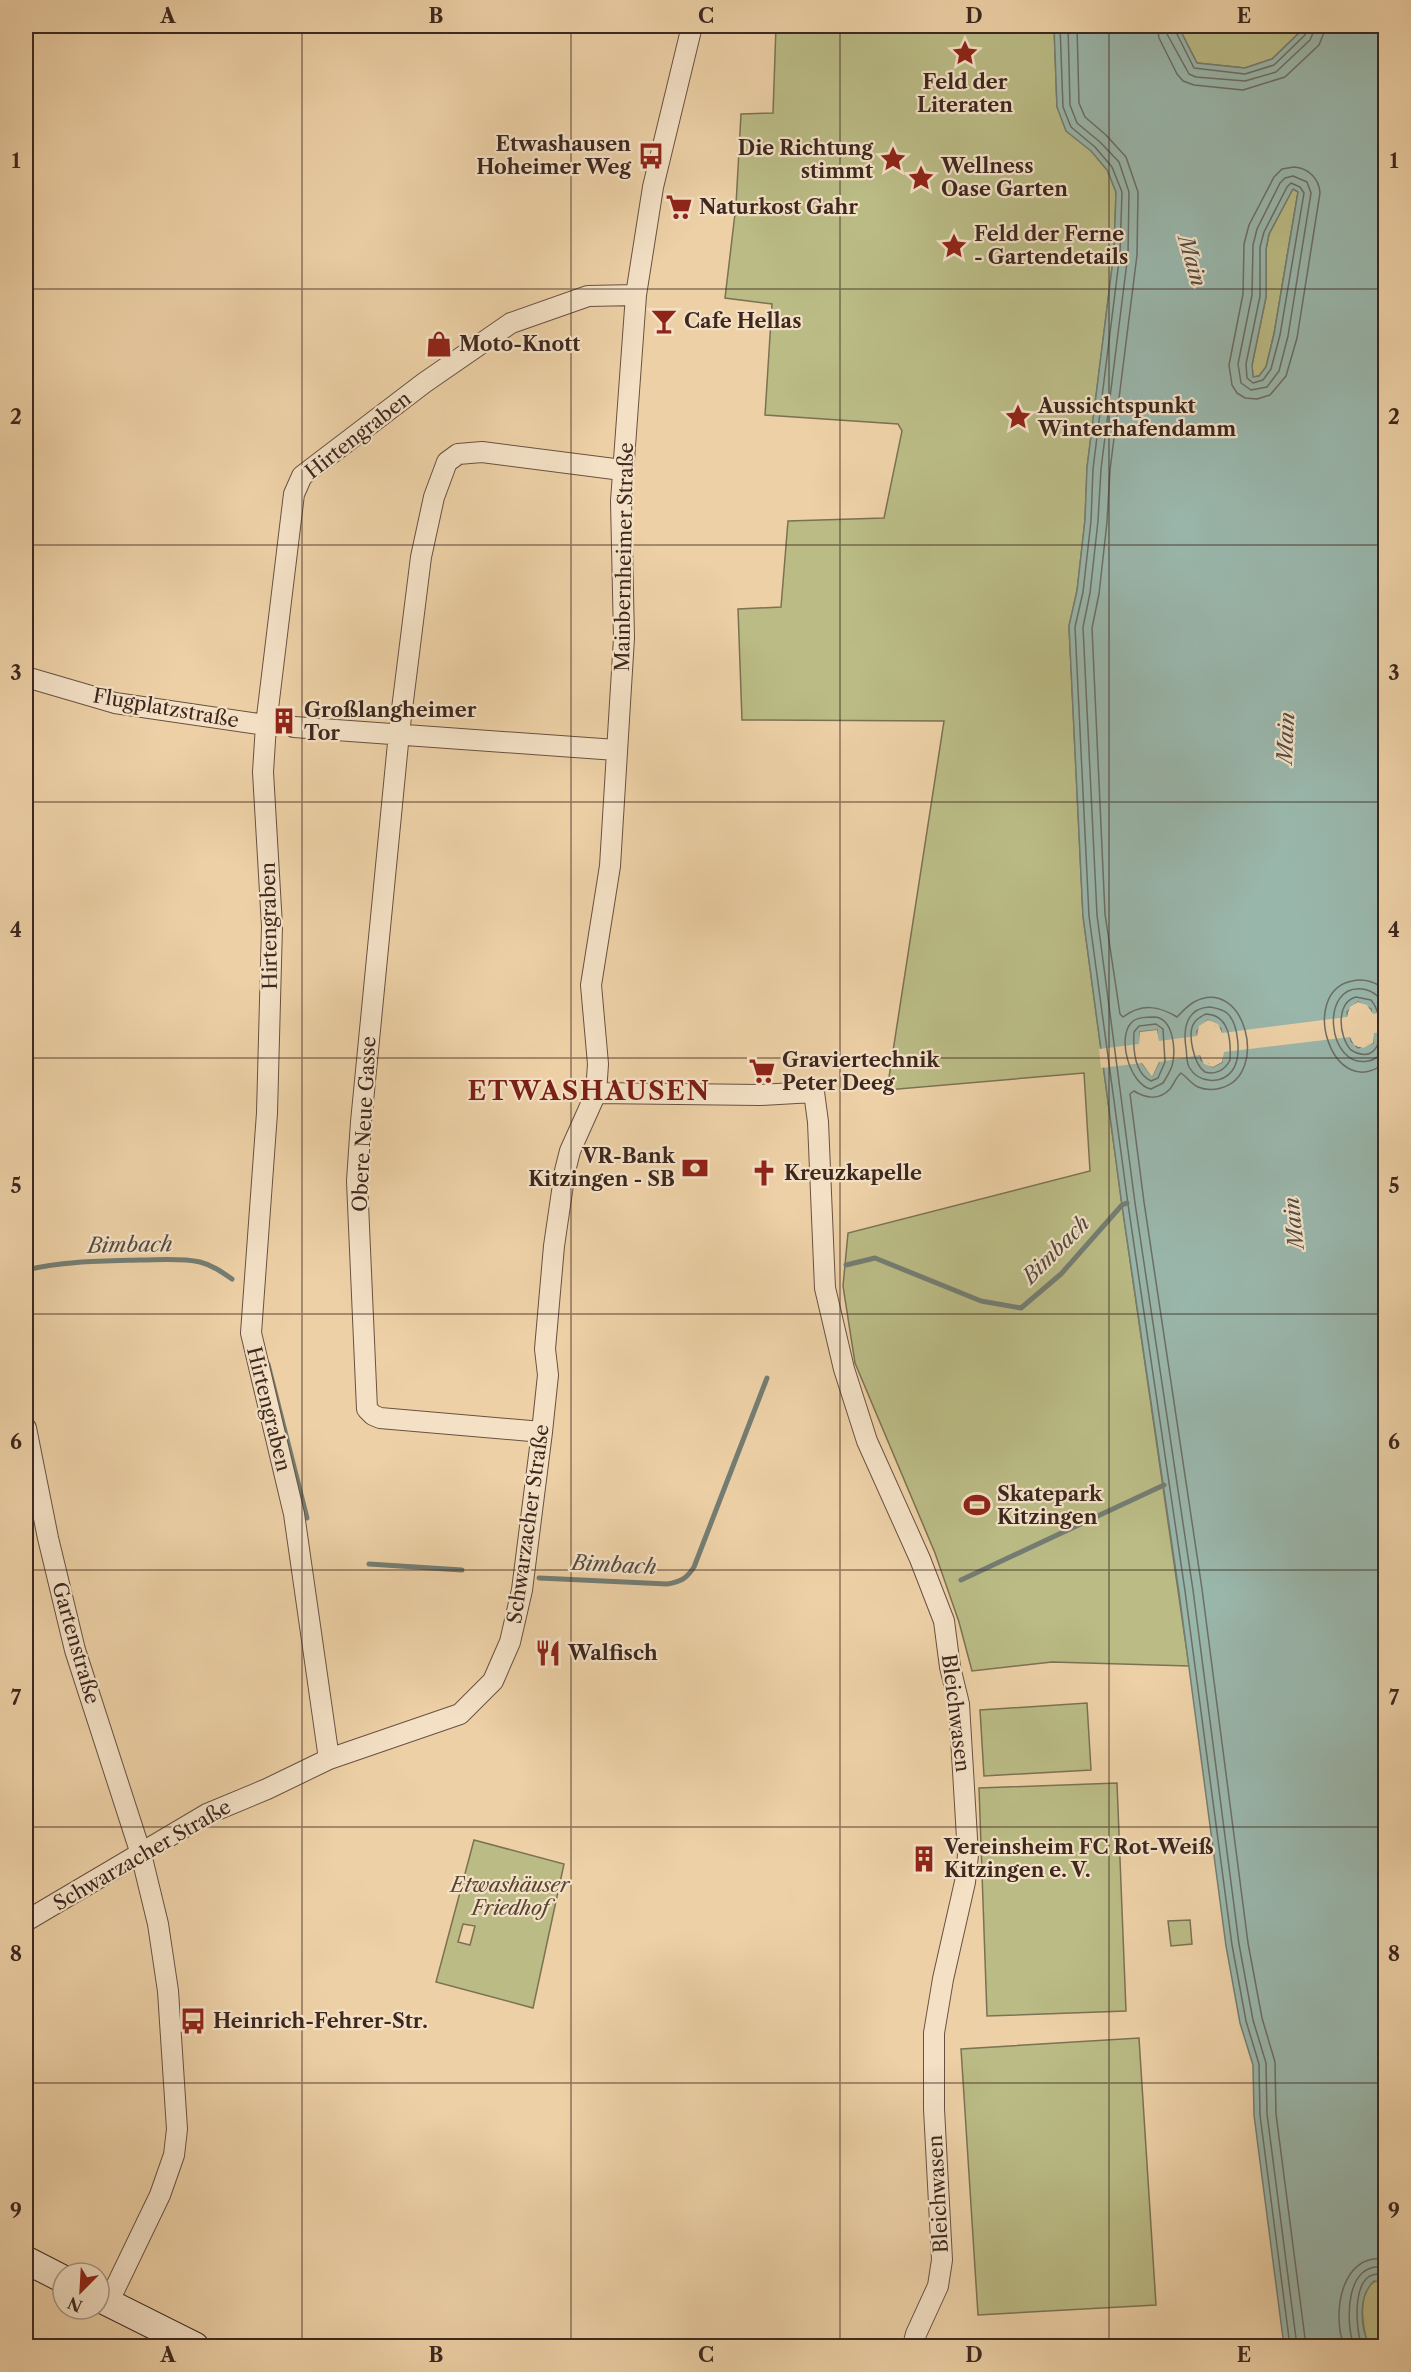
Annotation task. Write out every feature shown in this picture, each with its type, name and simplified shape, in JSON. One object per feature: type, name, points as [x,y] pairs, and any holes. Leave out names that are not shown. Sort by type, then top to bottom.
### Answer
[{"type":"main road","points":[[26,2260],[51,2273]]},
{"type":"main road","points":[[111,2304],[195,2346]]},
{"type":"street","name":"Mainbernheimer Straße","points":[[597,1092],[598,1064],[591,985],[610,866],[624,638],[622,470],[636,295],[653,187],[692,26]]},
{"type":"street","name":"Hirtengraben","points":[[330,1759],[294,1514],[251,1333],[267,1113],[270,1020],[272,926],[263,772],[270,726],[294,494],[302,476],[424,383],[511,323],[588,296],[636,295]]},
{"type":"street","name":"Obere Neue Gasse","points":[[542,1432],[380,1418],[367,1409],[357,1181],[368,1037],[399,733],[421,557],[434,497],[447,462],[458,454],[482,452],[622,470]]},
{"type":"street","name":"Flugplatzstraße","points":[[26,677],[115,703],[270,726]]},
{"type":"street","points":[[294,727],[616,750]]},
{"type":"street","name":"Schwarzacher Straße","points":[[26,1921],[207,1814],[330,1759],[460,1714],[494,1681],[510,1642],[522,1590],[548,1375],[545,1349],[553,1257],[565,1171],[570,1151],[597,1092]]},
{"type":"street","name":"Bleichwasen","points":[[597,1092],[760,1095],[813,1092],[818,1122],[825,1288],[844,1369],[867,1441],[911,1538],[944,1621],[950,1667],[959,1704],[968,1855],[965,1882],[943,1979],[934,2033],[934,2109],[942,2260],[938,2286],[916,2334],[913,2346]]},
{"type":"street","name":"Gartenstraße","points":[[26,1428],[48,1538],[75,1650],[141,1854],[158,1924],[168,1991],[177,2130],[174,2156],[160,2195],[111,2287]]},
{"type":"green space","points":[[776,26],[1054,26],[1057,107],[1108,170],[1116,192],[1114,252],[1087,468],[1085,520],[1077,591],[1069,626],[1083,916],[1122,1205],[1189,1666],[1052,1662],[972,1671],[959,1622],[935,1553],[855,1363],[843,1286],[848,1233],[1090,1171],[1084,1073],[887,1090],[944,721],[742,720],[738,609],[781,607],[788,521],[884,518],[902,431],[898,424],[765,415],[772,304],[725,298],[736,205],[741,114],[773,113]]},
{"type":"green space","points":[[1178,26],[1303,26],[1301,31],[1272,59],[1245,68],[1197,63]]},
{"type":"green space","points":[[1293,188],[1298,192],[1274,334],[1266,367],[1259,376],[1253,377],[1252,365],[1266,297],[1266,249],[1269,234]]},
{"type":"green space","points":[[1087,1703],[1091,1770],[984,1776],[980,1710]]},
{"type":"green space","points":[[1117,1783],[1126,2011],[987,2016],[979,1788]]},
{"type":"green space","name":"Etwashäuser Friedhof","points":[[474,1840],[564,1864],[533,2008],[436,1982]],"holes":[[[463,1924],[475,1926],[470,1945],[458,1942]]]},
{"type":"green space","points":[[1190,1920],[1192,1944],[1171,1946],[1168,1921]]},
{"type":"green space","points":[[1139,2038],[1156,2305],[978,2315],[961,2049]]},
{"type":"green space","points":[[1380,2280],[1385,2283],[1385,2346],[1369,2346],[1364,2330],[1362,2308],[1367,2289],[1372,2283]]},
{"type":"water","name":"Main","points":[[1054,26],[1178,26],[1197,63],[1245,68],[1272,59],[1301,31],[1303,26],[1385,26],[1386,2283],[1374,2281],[1365,2295],[1362,2312],[1369,2346],[1284,2346],[1254,2115],[1253,2065],[1240,2023],[1226,1946],[1179,1592],[1122,1205],[1083,916],[1069,626],[1077,591],[1085,520],[1087,468],[1114,252],[1116,192],[1107,170],[1091,151],[1066,131],[1057,107]],"holes":[[[1293,189],[1298,192],[1274,334],[1266,367],[1259,376],[1253,377],[1252,365],[1266,297],[1266,249],[1269,234]],[[1358,1002],[1371,1009],[1373,1043],[1358,1048],[1351,1041],[1347,1012]],[[1208,1020],[1221,1029],[1222,1062],[1213,1067],[1201,1060],[1197,1031]],[[1157,1030],[1159,1062],[1152,1076],[1142,1063],[1140,1032]]]},
{"type":"pier","points":[[1358,1002],[1367,1005],[1373,1014],[1385,1012],[1385,1032],[1374,1033],[1373,1043],[1363,1048],[1354,1045],[1350,1037],[1224,1052],[1222,1062],[1213,1067],[1204,1064],[1200,1055],[1159,1062],[1152,1077],[1142,1063],[1101,1068],[1099,1049],[1139,1044],[1140,1032],[1157,1030],[1159,1041],[1197,1036],[1199,1026],[1208,1020],[1218,1024],[1222,1033],[1347,1017],[1350,1007]],"holes":[[[1355,1006],[1363,1006],[1368,1011],[1371,1038],[1368,1044],[1359,1045],[1354,1040],[1350,1012]],[[1208,1023],[1216,1026],[1219,1034],[1221,1057],[1213,1064],[1209,1064],[1204,1059],[1202,1028]],[[1155,1033],[1156,1061],[1151,1071],[1145,1062],[1143,1034]]]},
{"type":"waterway","name":"Bimbach","points":[[846,1265],[875,1258],[981,1301],[1021,1308],[1061,1274],[1122,1205],[1127,1203]]},
{"type":"waterway","name":"Bimbach","points":[[26,1270],[82,1262],[178,1260],[204,1263],[232,1279]]},
{"type":"waterway","name":"Bimbach","points":[[268,1364],[307,1518]]},
{"type":"waterway","name":"Bimbach","points":[[539,1578],[667,1584],[686,1577],[694,1567],[767,1378]]},
{"type":"waterway","points":[[961,1580],[1164,1485]]},
{"type":"waterway","name":"Bimbach","points":[[369,1564],[462,1570]]},
{"type":"place","name":"Feld der Literaten","points":[[965,53]]},
{"type":"place","name":"Etwashausen Hoheimer Weg","points":[[651,156]]},
{"type":"place","name":"Die Richtung stimmt","points":[[893,159]]},
{"type":"place","name":"Wellness Oase Garten","points":[[921,178]]},
{"type":"place","name":"Naturkost Gahr","points":[[679,207]]},
{"type":"place","name":"Feld der Ferne - Gartendetails","points":[[954,246]]},
{"type":"place","name":"Cafe Hellas","points":[[664,321]]},
{"type":"place","name":"Moto-Knott","points":[[439,344]]},
{"type":"place","name":"Aussichtspunkt Winterhafendamm","points":[[1018,417]]},
{"type":"place","name":"Großlangheimer Tor","points":[[284,721]]},
{"type":"place","name":"Graviertechnik Peter Deeg","points":[[762,1071]]},
{"type":"place","name":"VR-Bank Kitzingen - SB","points":[[695,1168]]},
{"type":"place","name":"Kreuzkapelle","points":[[764,1173]]},
{"type":"place","name":"Skatepark Kitzingen","points":[[977,1505]]},
{"type":"place","name":"Walfisch","points":[[548,1653]]},
{"type":"place","name":"Vereinsheim FC Rot-Weiß Kitzingen e. V.","points":[[924,1859]]},
{"type":"place","name":"Heinrich-Fehrer-Str.","points":[[193,2021]]},
{"type":"district","name":"ETWASHAUSEN","points":[[589,1091]]}]
